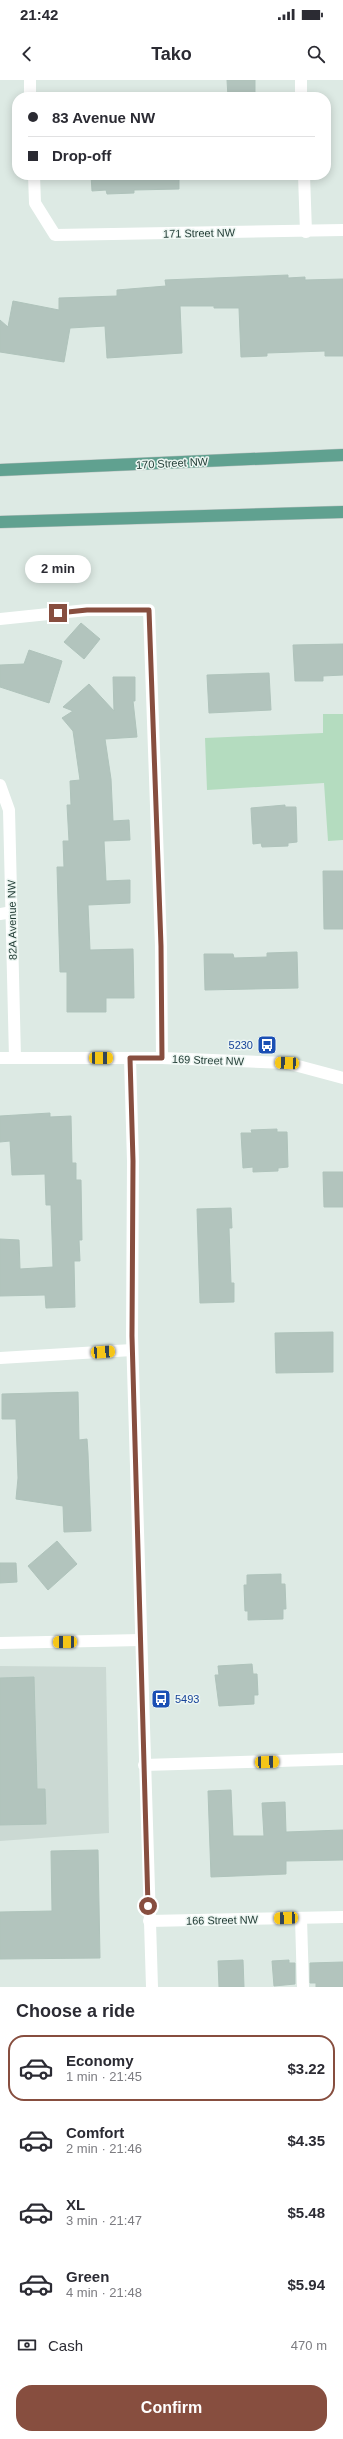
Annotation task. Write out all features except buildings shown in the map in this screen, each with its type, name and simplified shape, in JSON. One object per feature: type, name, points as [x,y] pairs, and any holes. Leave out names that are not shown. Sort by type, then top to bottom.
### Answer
[{"type":"main road","name":"170 Street NW","points":[[0,470],[343,455]]},
{"type":"main road","points":[[0,522],[343,512]]},
{"type":"street","points":[[30,80],[30,92]]},
{"type":"street","points":[[300,80],[301,92]]},
{"type":"street","name":"171 Street NW","points":[[34,180],[35,203],[55,235],[306,232],[343,230]]},
{"type":"street","points":[[304,180],[306,232]]},
{"type":"street","points":[[0,618],[87,610],[149,610],[161,946],[162,1058]]},
{"type":"street","name":"82A Avenue NW","points":[[0,785],[9,810],[6,913],[15,1058]]},
{"type":"street","name":"169 Street NW","points":[[0,1058],[162,1058],[287,1063],[343,1078]]},
{"type":"street","points":[[130,1058],[133,1161],[132,1350],[152,1987]]},
{"type":"street","points":[[0,1358],[132,1350]]},
{"type":"street","points":[[0,1643],[141,1640]]},
{"type":"street","points":[[144,1765],[343,1760]]},
{"type":"street","name":"166 Street NW","points":[[149,1921],[343,1917]]},
{"type":"street","points":[[301,1918],[303,1987]]},
{"type":"shaded area","points":[[0,1666],[106,1667],[109,1833],[0,1841]]},
{"type":"green space","points":[[323,714],[343,714],[343,840],[328,841],[324,783],[207,790],[205,738],[323,733]]},
{"type":"place","name":"5230","points":[[267,1045]]},
{"type":"place","name":"5493","points":[[161,1699]]},
{"type":"route","points":[[58,613],[87,610],[149,610],[161,946],[162,1058],[130,1058],[133,1161],[132,1336],[148,1906]]}]
